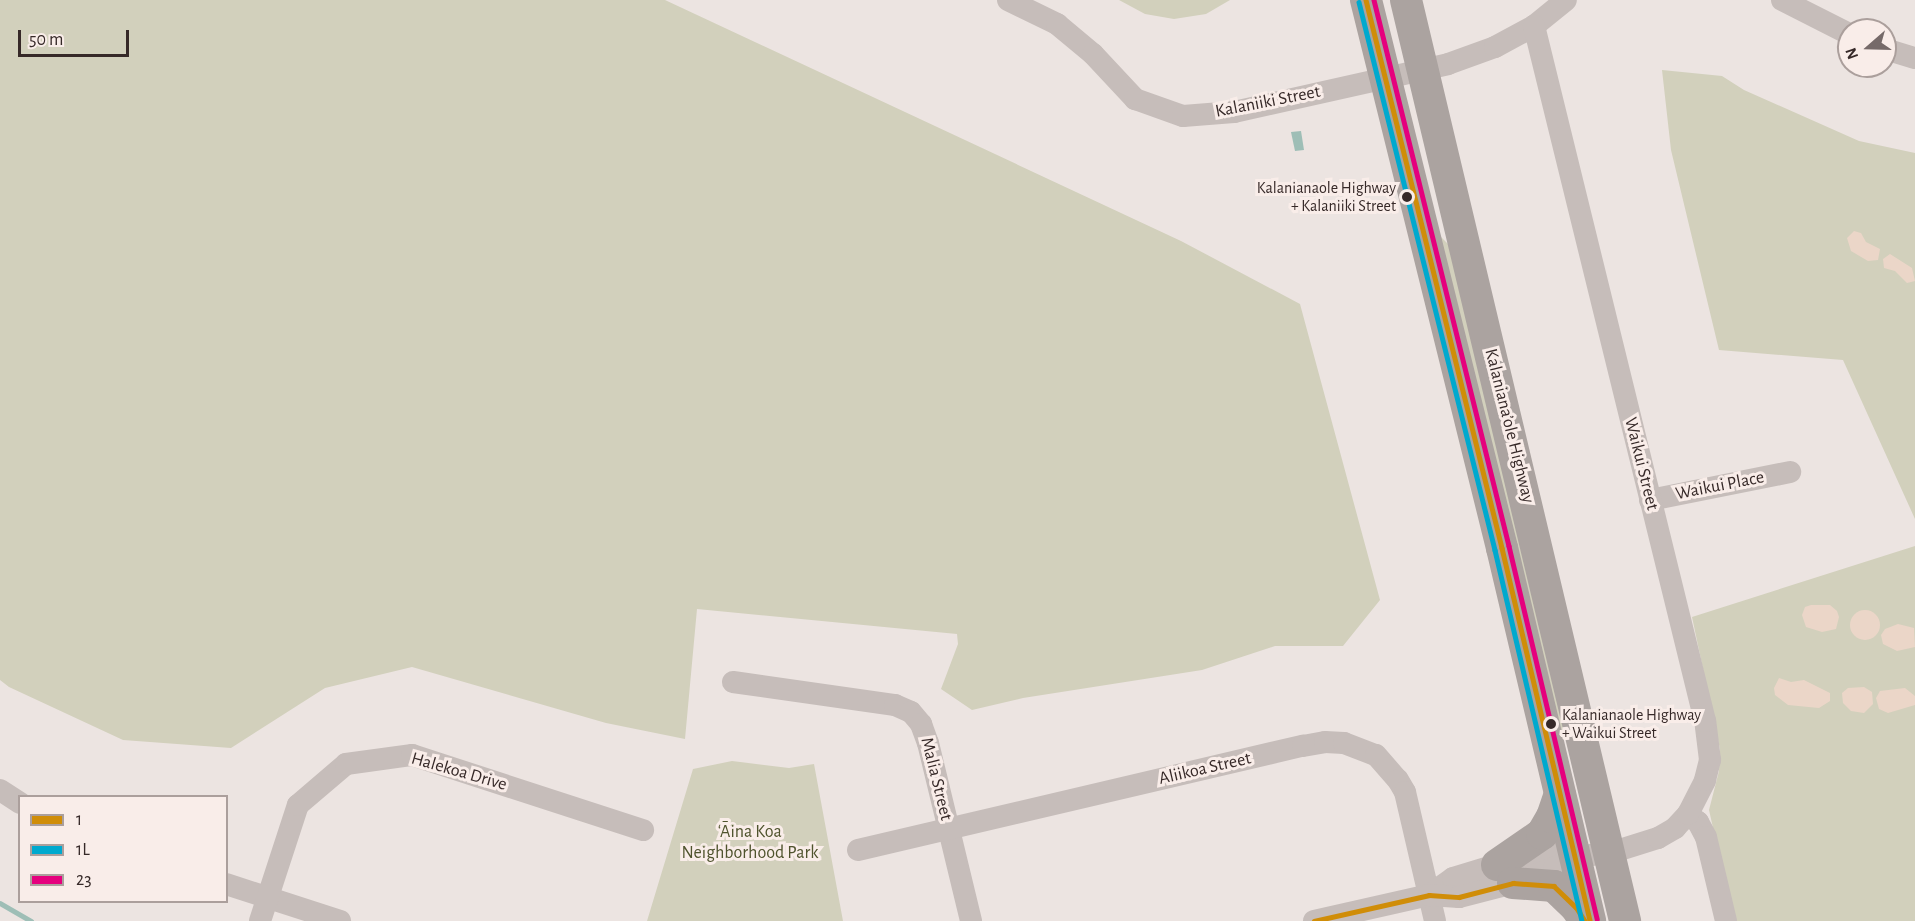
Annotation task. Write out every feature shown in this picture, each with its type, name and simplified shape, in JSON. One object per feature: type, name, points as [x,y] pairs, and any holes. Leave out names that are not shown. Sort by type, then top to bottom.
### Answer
[{"type":"highway","name":"Kalaniana’ole Highway","points":[[1366,0],[1590,921]]},
{"type":"highway","name":"Kalaniana’ole Highway","points":[[1406,0],[1626,921]]},
{"type":"highway","points":[[1580,724],[1571,754],[1569,782],[1552,818],[1542,834],[1505,874],[1554,886],[1576,907],[1585,921]]},
{"type":"street","name":"Kalaniiki Street","points":[[1008,0],[1057,24],[1093,54],[1135,99],[1183,116],[1234,112],[1422,71],[1495,47],[1534,26],[1566,0]]},
{"type":"street","points":[[1782,0],[1837,28]]},
{"type":"street","name":"Waikui Street","points":[[1314,921],[1429,895],[1459,897],[1505,874],[1554,868],[1575,857],[1610,853],[1658,838],[1675,828],[1688,814],[1705,780],[1710,760],[1708,742],[1650,500],[1534,26]]},
{"type":"street","points":[[1897,53],[1915,58]]},
{"type":"street","name":"Waikui Place","points":[[1650,500],[1790,472]]},
{"type":"street","name":"Malia Street","points":[[733,682],[879,702],[906,709],[917,718],[924,731],[971,921]]},
{"type":"street","name":"Aliikoa Street","points":[[858,850],[1303,746],[1326,742],[1344,743],[1376,755],[1405,792],[1435,921]]},
{"type":"street","name":"Halekoa Drive","points":[[260,921],[298,805],[346,764],[412,755],[643,830]]},
{"type":"street","points":[[0,789],[18,802]]},
{"type":"street","points":[[1688,814],[1698,822],[1706,837],[1726,921]]},
{"type":"street","points":[[228,885],[340,921]]},
{"type":"green space","points":[[0,0],[665,0],[1181,241],[1300,304],[1380,600],[1343,646],[1275,646],[1202,670],[1023,698],[972,710],[941,689],[958,644],[957,634],[697,609],[685,739],[606,723],[412,667],[325,688],[231,748],[123,740],[9,687],[0,680]]},
{"type":"green space","points":[[1119,0],[1230,0],[1206,14],[1174,19],[1145,14]]},
{"type":"green space","points":[[1662,70],[1722,76],[1744,90],[1859,141],[1915,153],[1915,519],[1843,360],[1719,350],[1671,150]]},
{"type":"green space","points":[[1438,234],[1451,247],[1564,720],[1563,734],[1558,726]]},
{"type":"green space","points":[[1915,546],[1915,921],[1734,921],[1709,810],[1719,771],[1720,749],[1692,617]]},
{"type":"green space","name":"‘Āina Koa Neighborhood Park","points":[[732,761],[789,768],[814,764],[843,921],[647,921],[693,769]]},
{"type":"sand","points":[[1854,231],[1861,233],[1866,242],[1880,249],[1878,260],[1868,261],[1851,251],[1847,238]]},
{"type":"sand","points":[[1890,254],[1912,268],[1915,281],[1907,283],[1895,271],[1884,268],[1883,259]]},
{"type":"sand","points":[[1830,605],[1837,611],[1839,617],[1836,629],[1822,632],[1806,627],[1802,615],[1805,607]]},
{"type":"sand","points":[[1865,610],[1876,614],[1880,625],[1876,636],[1865,640],[1854,636],[1850,625],[1854,614]]},
{"type":"sand","points":[[1898,624],[1914,628],[1915,647],[1897,651],[1883,644],[1881,635],[1885,629]]},
{"type":"sand","points":[[1779,678],[1791,682],[1804,680],[1830,693],[1830,701],[1819,708],[1788,705],[1775,695],[1774,688]]},
{"type":"sand","points":[[1864,687],[1872,692],[1873,704],[1864,713],[1851,711],[1843,703],[1842,693],[1848,688]]},
{"type":"sand","points":[[1905,688],[1915,696],[1915,705],[1888,713],[1879,709],[1876,698],[1880,691]]},
{"type":"water","points":[[1301,131],[1304,150],[1295,151],[1291,132]]},
{"type":"waterway","points":[[0,903],[31,921]]},
{"type":"transit line","name":"1","points":[[1366,0],[1502,548],[1590,921]]},
{"type":"transit line","name":"23","points":[[1374,0],[1509,546],[1597,919]]},
{"type":"transit line","name":"1L","points":[[1359,2],[1495,550],[1582,921]]},
{"type":"transit line","name":"1","points":[[1314,921],[1429,895],[1459,897],[1513,883],[1554,886],[1576,907],[1585,921]]},
{"type":"place","name":"Kalanianaole Highway + Kalaniiki Street","points":[[1407,197]]},
{"type":"place","name":"Kalanianaole Highway + Waikui Street","points":[[1551,724]]}]
